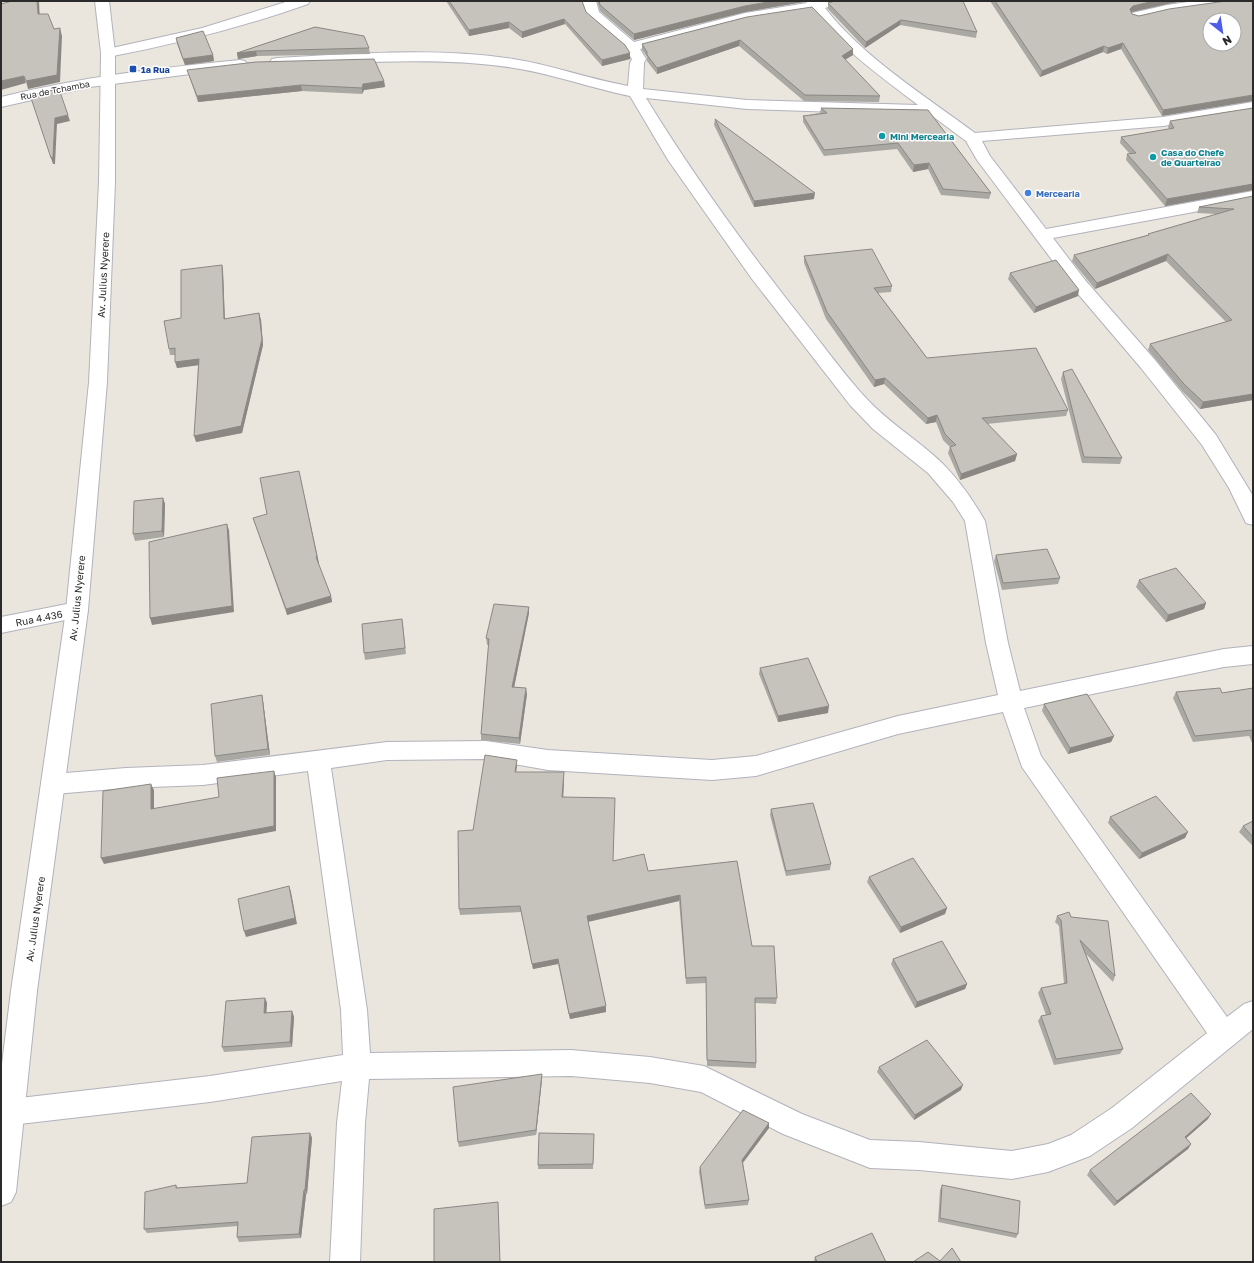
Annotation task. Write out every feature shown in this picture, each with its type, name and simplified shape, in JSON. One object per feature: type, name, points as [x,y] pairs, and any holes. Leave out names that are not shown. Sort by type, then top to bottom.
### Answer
[{"type":"street","name":"Av. Julius Nyerere","points":[[1,1192],[26,984],[77,610],[98,382],[107,182],[108,53],[102,1]]},
{"type":"street","points":[[108,53],[200,35],[269,14],[303,1]]},
{"type":"street","points":[[589,1],[592,14],[631,46],[639,59],[637,63],[634,92],[700,196],[758,275],[857,401],[880,424],[935,468],[960,497],[975,521],[997,643],[1011,702],[1030,760],[1088,840],[1159,944],[1224,1035]]},
{"type":"street","points":[[631,46],[745,17],[814,3],[834,1]]},
{"type":"street","points":[[1137,16],[1167,9],[1227,1]]},
{"type":"street","points":[[814,3],[832,27],[864,58],[972,138],[983,157],[1079,284],[1148,364],[1209,440],[1238,487],[1253,518]]},
{"type":"street","name":"Rua de Tchamba","points":[[1,102],[47,91],[108,80],[261,62],[460,58],[498,61],[533,67],[634,92],[764,106],[933,110]]},
{"type":"street","points":[[972,138],[998,133],[1108,127],[1226,114],[1253,107]]},
{"type":"street","points":[[1042,235],[1098,227],[1170,211],[1253,196]]},
{"type":"street","name":"Rua 4.436","points":[[1,625],[77,610]]},
{"type":"street","points":[[54,784],[126,778],[203,775],[387,751],[486,750],[548,760],[712,770],[756,766],[898,725],[1067,689],[1224,658],[1253,655]]},
{"type":"street","points":[[318,760],[354,1010],[357,1066],[351,1123],[350,1177],[345,1262]]},
{"type":"street","points":[[11,1112],[210,1089],[357,1066],[571,1063],[650,1070],[704,1079],[793,1124],[870,1154],[919,1156],[1012,1165],[1048,1158],[1080,1146],[1122,1118],[1253,1013]]},
{"type":"building","points":[[12,1],[37,1],[38,14],[48,14],[54,29],[60,28],[57,75],[26,81],[24,76],[1,81],[1,4]]},
{"type":"building","points":[[449,1],[582,1],[586,12],[625,45],[630,53],[602,60],[564,19],[522,32],[509,22],[469,30]]},
{"type":"building","points":[[599,1],[774,1],[745,6],[634,34],[600,5]]},
{"type":"building","points":[[835,1],[963,1],[977,32],[901,20],[866,42],[828,3]]},
{"type":"building","points":[[995,1],[1154,1],[1133,6],[1130,9],[1132,14],[1139,16],[1169,9],[1226,1],[1253,1],[1253,95],[1163,110],[1123,43],[1108,48],[1104,46],[1042,71]]},
{"type":"building","points":[[812,7],[853,49],[842,56],[880,96],[805,95],[740,40],[657,68],[647,55],[647,52],[642,44],[747,17]]},
{"type":"building","points":[[315,27],[364,36],[369,48],[256,51],[237,53]]},
{"type":"building","points":[[203,31],[213,55],[183,59],[176,38]]},
{"type":"building","points":[[374,59],[384,81],[363,84],[362,88],[301,85],[197,96],[187,70],[256,62]]},
{"type":"building","points":[[59,89],[68,115],[55,118],[53,157],[51,158],[30,95]]},
{"type":"building","points":[[821,108],[928,110],[991,193],[943,189],[929,163],[914,165],[898,143],[824,150],[803,116],[827,113]]},
{"type":"building","points":[[1253,108],[1253,184],[1167,199],[1127,154],[1136,153],[1121,137],[1174,128],[1170,121]]},
{"type":"building","points":[[715,119],[815,193],[754,201]]},
{"type":"building","points":[[1253,196],[1253,394],[1203,402],[1184,384],[1150,344],[1232,320],[1168,254],[1097,283],[1074,255],[1149,235],[1148,234],[1234,209],[1199,207]]},
{"type":"building","points":[[872,249],[892,286],[874,288],[927,358],[1036,348],[1068,410],[982,418],[1017,454],[961,474],[950,447],[956,445],[945,434],[937,415],[928,418],[885,378],[875,380],[827,312],[804,256]]},
{"type":"building","points":[[1056,260],[1079,290],[1036,307],[1010,273]]},
{"type":"building","points":[[222,265],[224,319],[259,313],[262,339],[241,426],[194,436],[199,359],[175,362],[175,348],[169,349],[164,321],[181,318],[181,270]]},
{"type":"building","points":[[1072,369],[1122,458],[1084,457],[1063,372]]},
{"type":"building","points":[[299,471],[316,557],[331,596],[286,609],[253,518],[267,514],[260,478]]},
{"type":"building","points":[[163,498],[162,531],[133,534],[134,501]]},
{"type":"building","points":[[227,524],[232,606],[150,618],[149,542]]},
{"type":"building","points":[[1047,549],[1060,578],[1003,583],[996,555]]},
{"type":"building","points":[[1176,568],[1206,603],[1168,615],[1139,580]]},
{"type":"building","points":[[494,604],[529,607],[512,687],[526,688],[519,738],[481,734],[489,639],[486,638]]},
{"type":"building","points":[[402,619],[405,648],[364,653],[362,624]]},
{"type":"building","points":[[808,658],[829,706],[778,716],[760,668]]},
{"type":"building","points":[[1220,688],[1222,693],[1253,688],[1253,732],[1252,730],[1195,736],[1176,692]]},
{"type":"building","points":[[1087,694],[1114,736],[1070,748],[1044,704]]},
{"type":"building","points":[[262,695],[268,749],[215,756],[211,704]]},
{"type":"building","points":[[485,755],[517,760],[515,772],[564,772],[562,797],[615,798],[613,861],[644,854],[648,871],[737,861],[752,946],[774,946],[777,998],[755,998],[756,1063],[707,1060],[706,977],[686,978],[680,895],[587,916],[606,1006],[569,1014],[558,959],[532,964],[520,906],[459,909],[458,831],[473,830]]},
{"type":"building","points":[[274,771],[274,826],[101,858],[103,791],[151,784],[151,809],[219,797],[217,778]]},
{"type":"building","points":[[1156,796],[1188,832],[1142,853],[1110,817]]},
{"type":"building","points":[[813,803],[831,864],[786,871],[771,809]]},
{"type":"building","points":[[1253,821],[1253,837],[1243,826]]},
{"type":"building","points":[[913,858],[947,908],[901,927],[869,877]]},
{"type":"building","points":[[289,886],[295,918],[244,931],[238,899]]},
{"type":"building","points":[[1069,912],[1071,917],[1108,921],[1115,976],[1080,940],[1123,1049],[1056,1059],[1041,1016],[1051,1014],[1041,988],[1067,983],[1061,920],[1057,916]]},
{"type":"building","points":[[942,941],[967,984],[917,1002],[893,959]]},
{"type":"building","points":[[265,998],[264,1013],[292,1011],[290,1042],[222,1047],[226,1001]]},
{"type":"building","points":[[927,1040],[963,1085],[915,1115],[879,1067]]},
{"type":"building","points":[[542,1074],[536,1130],[458,1142],[453,1087]]},
{"type":"building","points":[[1191,1093],[1211,1114],[1185,1137],[1191,1144],[1117,1201],[1090,1170]]},
{"type":"building","points":[[743,1110],[769,1123],[742,1160],[749,1200],[705,1205],[700,1167]]},
{"type":"building","points":[[310,1133],[305,1190],[299,1234],[237,1237],[238,1222],[144,1229],[145,1192],[176,1185],[176,1188],[247,1183],[252,1137]]},
{"type":"building","points":[[539,1133],[594,1134],[593,1164],[538,1165]]},
{"type":"building","points":[[942,1185],[1020,1201],[1018,1234],[940,1218]]},
{"type":"building","points":[[498,1202],[500,1262],[434,1262],[434,1209]]},
{"type":"building","points":[[872,1233],[886,1262],[817,1262],[815,1257]]},
{"type":"building","points":[[952,1248],[961,1262],[913,1262],[928,1252],[940,1261]]},
{"type":"place","name":"1ª Rua","points":[[133,69]]},
{"type":"place","name":"Mini Mercearia","points":[[882,136]]},
{"type":"place","name":"Casa do Chefe de Quarteirao","points":[[1153,157]]},
{"type":"place","name":"Mercearia","points":[[1028,193]]}]
